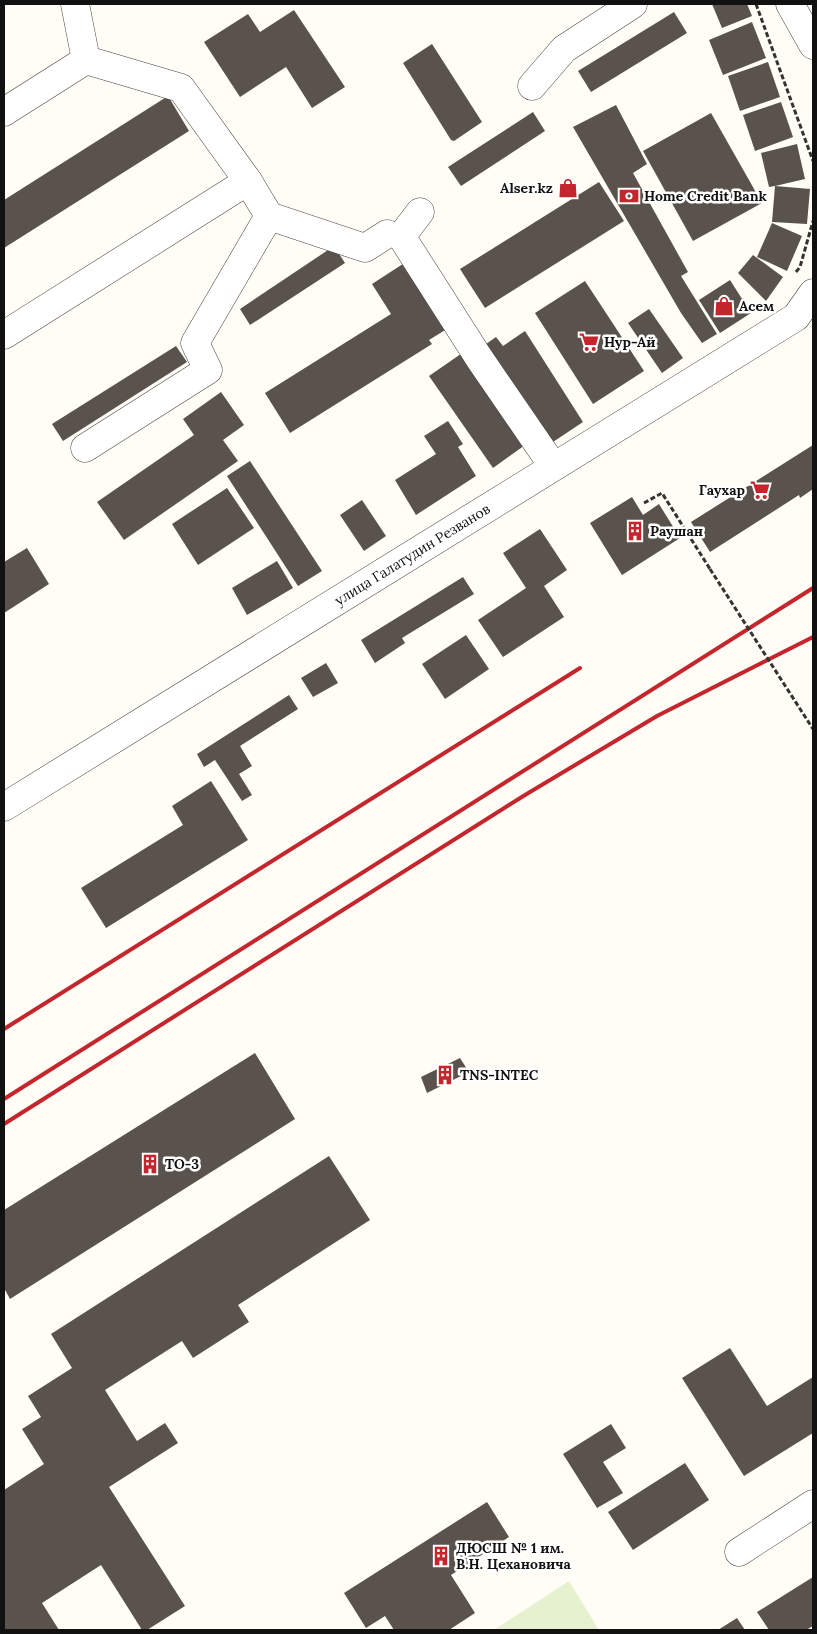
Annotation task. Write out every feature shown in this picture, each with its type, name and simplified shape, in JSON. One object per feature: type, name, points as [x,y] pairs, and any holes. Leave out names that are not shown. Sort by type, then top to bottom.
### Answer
[{"type":"street","points":[[75,4],[86,60]]},
{"type":"street","points":[[532,86],[564,49],[633,4]]},
{"type":"street","points":[[790,4],[813,45]]},
{"type":"street","points":[[4,112],[86,60],[181,88],[248,181],[268,216],[365,248],[387,234]]},
{"type":"street","points":[[4,335],[248,181]]},
{"type":"street","points":[[420,212],[404,233],[403,239],[479,358],[553,466]]},
{"type":"street","points":[[85,448],[208,370],[195,343],[268,216]]},
{"type":"street","name":"улица Галатудин Резванов","points":[[4,808],[553,466],[804,314],[813,293]]},
{"type":"street","points":[[739,1552],[813,1504]]},
{"type":"path","points":[[756,4],[813,161]]},
{"type":"path","points":[[644,503],[662,493],[813,728]]},
{"type":"green space","points":[[569,1581],[599,1630],[494,1630]]},
{"type":"building","points":[[712,4],[747,4],[752,16],[722,28]]},
{"type":"building","points":[[294,10],[345,87],[312,108],[286,67],[240,97],[204,42],[248,14],[260,32]]},
{"type":"building","points":[[674,12],[687,33],[591,92],[578,71]]},
{"type":"building","points":[[752,22],[766,58],[723,75],[709,40]]},
{"type":"building","points":[[432,44],[482,122],[454,141],[451,140],[403,63]]},
{"type":"building","points":[[768,62],[780,97],[740,111],[728,76]]},
{"type":"building","points":[[168,96],[189,131],[4,248],[4,200]]},
{"type":"building","points":[[781,102],[793,137],[755,151],[743,115]]},
{"type":"building","points":[[616,105],[647,164],[633,173],[688,272],[681,276],[717,334],[702,343],[681,313],[573,127]]},
{"type":"building","points":[[533,112],[545,131],[461,186],[448,167]]},
{"type":"building","points":[[711,113],[762,203],[693,241],[643,151]]},
{"type":"building","points":[[797,144],[805,179],[769,187],[761,153]]},
{"type":"building","points":[[599,182],[624,221],[485,308],[460,269]]},
{"type":"building","points":[[775,186],[810,189],[807,224],[772,222]]},
{"type":"building","points":[[772,223],[802,236],[787,271],[757,257]]},
{"type":"building","points":[[334,246],[345,263],[250,325],[240,309]]},
{"type":"building","points":[[753,255],[783,277],[766,301],[738,273]]},
{"type":"building","points":[[409,260],[450,327],[429,340],[432,344],[290,433],[265,393],[391,314],[372,284]]},
{"type":"building","points":[[730,280],[751,313],[720,333],[699,300]]},
{"type":"building","name":"Нур-Ай","points":[[585,281],[644,371],[593,404],[535,313]]},
{"type":"building","points":[[649,309],[683,358],[662,373],[628,323]]},
{"type":"building","points":[[525,331],[583,422],[547,446],[479,349],[496,337],[503,346]]},
{"type":"building","points":[[176,346],[187,362],[63,441],[52,424]]},
{"type":"building","points":[[468,349],[532,440],[493,468],[429,376]]},
{"type":"building","points":[[221,392],[244,425],[223,440],[238,461],[124,540],[97,502],[194,435],[183,419]]},
{"type":"building","points":[[448,421],[463,444],[458,447],[476,476],[416,515],[395,480],[436,454],[424,436]]},
{"type":"building","points":[[813,445],[813,489],[800,498],[799,495],[710,552],[691,522]]},
{"type":"building","points":[[250,461],[322,571],[298,586],[227,476]]},
{"type":"building","points":[[227,488],[254,528],[198,565],[172,524]]},
{"type":"building","name":"Раушан","points":[[632,497],[643,515],[659,504],[680,538],[622,575],[590,523]]},
{"type":"building","points":[[362,500],[386,536],[364,551],[340,515]]},
{"type":"building","points":[[540,529],[567,570],[544,586],[564,617],[503,657],[478,620],[526,588],[503,553]]},
{"type":"building","points":[[27,548],[49,584],[4,613],[4,562]]},
{"type":"building","points":[[277,561],[293,588],[247,615],[232,588]]},
{"type":"building","points":[[463,577],[474,594],[402,638],[405,643],[375,663],[361,640]]},
{"type":"building","points":[[466,635],[489,669],[445,699],[422,664]]},
{"type":"building","points":[[326,663],[338,683],[313,697],[301,678]]},
{"type":"building","points":[[289,695],[298,709],[240,746],[252,766],[239,774],[252,795],[242,801],[215,760],[204,767],[197,754]]},
{"type":"building","points":[[211,781],[248,840],[106,928],[81,888],[183,825],[172,806]]},
{"type":"building","name":"ТО-3","points":[[255,1053],[295,1119],[10,1299],[4,1288],[4,1210]]},
{"type":"building","name":"TNS-INTEC","points":[[460,1058],[469,1072],[427,1093],[421,1077]]},
{"type":"building","points":[[329,1156],[370,1220],[238,1305],[249,1322],[193,1358],[182,1341],[105,1390],[137,1441],[165,1423],[178,1443],[109,1487],[185,1606],[147,1630],[142,1630],[101,1565],[42,1603],[59,1630],[4,1630],[4,1490],[44,1464],[22,1429],[41,1417],[28,1396],[72,1368],[51,1334]]},
{"type":"building","points":[[730,1348],[767,1406],[813,1377],[813,1433],[744,1476],[682,1378]]},
{"type":"building","points":[[611,1424],[626,1448],[603,1462],[623,1493],[597,1508],[563,1454]]},
{"type":"building","points":[[685,1463],[709,1500],[633,1550],[608,1512]]},
{"type":"building","name":"ДЮСШ № 1 им. В.Н. Цехановича","points":[[487,1502],[509,1537],[451,1575],[475,1613],[449,1630],[394,1630],[385,1616],[366,1628],[344,1593]]},
{"type":"building","points":[[813,1577],[813,1626],[806,1630],[769,1630],[757,1612]]},
{"type":"building","points":[[737,1618],[745,1630],[718,1630]]},
{"type":"railway","points":[[4,1099],[813,588]]},
{"type":"railway","points":[[4,1124],[525,795],[657,716],[813,637]]},
{"type":"railway","points":[[4,1029],[580,668]]},
{"type":"place","name":"Alser.kz","points":[[568,188]]},
{"type":"place","name":"Home Credit Bank","points":[[629,196]]},
{"type":"place","name":"Асем","points":[[724,306]]},
{"type":"place","name":"Нур-Ай","points":[[589,342]]},
{"type":"place","name":"Гаухар","points":[[760,490]]},
{"type":"place","name":"Раушан","points":[[635,531]]},
{"type":"place","name":"TNS-INTEC","points":[[445,1075]]},
{"type":"place","name":"ТО-3","points":[[150,1164]]},
{"type":"place","name":"ДЮСШ № 1 им. В.Н. Цехановича","points":[[441,1556]]}]
